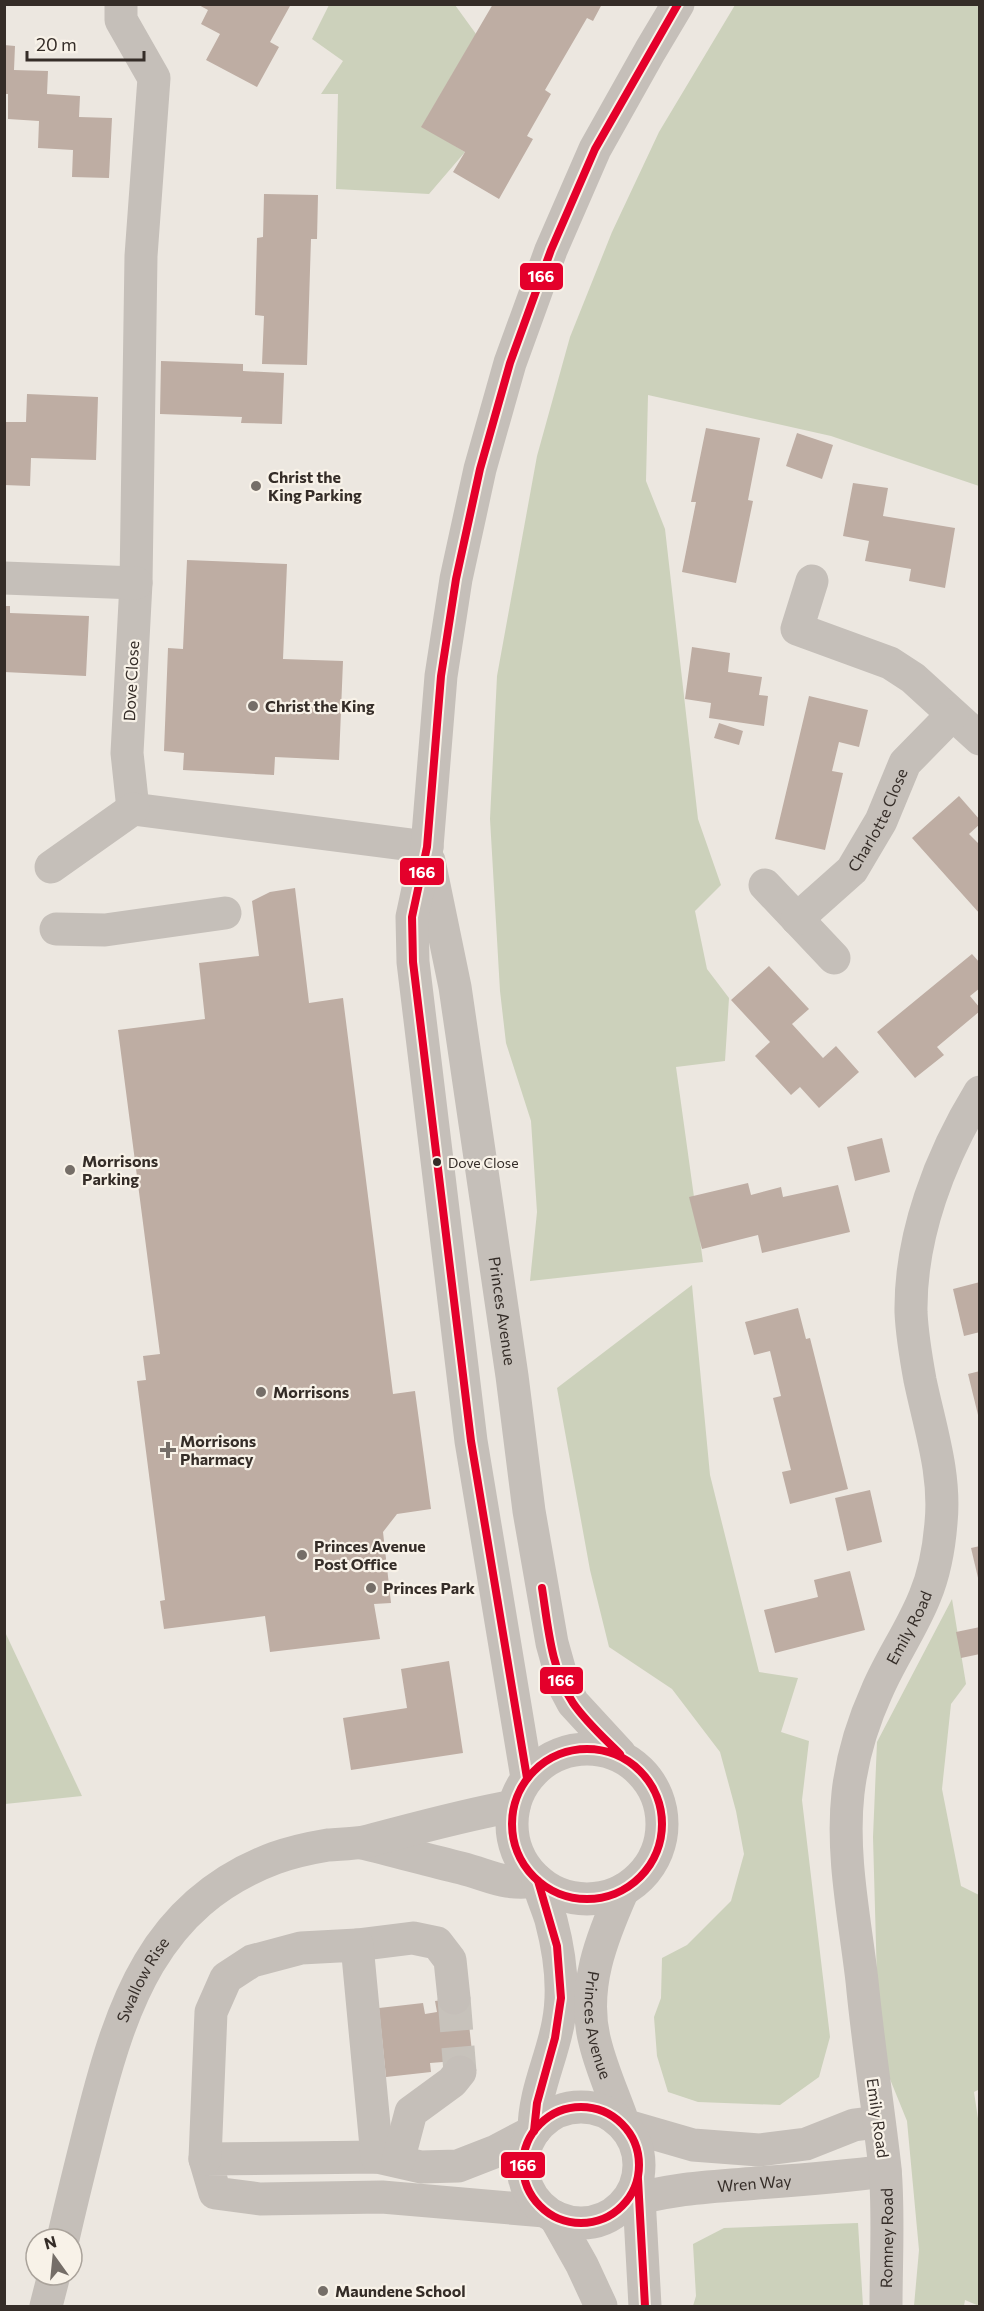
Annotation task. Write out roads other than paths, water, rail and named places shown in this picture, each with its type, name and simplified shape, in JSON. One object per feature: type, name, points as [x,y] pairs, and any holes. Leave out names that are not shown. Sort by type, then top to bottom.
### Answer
[{"type":"street","name":"Dove Close","points":[[121,4],[121,20],[154,78],[141,256],[136,583],[127,753],[133,809]]},
{"type":"street","name":"Princes Avenue","points":[[427,847],[455,987],[512,1376],[529,1511],[552,1643],[569,1696],[586,1719],[620,1754],[645,1775],[657,1794],[663,1815],[662,1838],[654,1858],[641,1876],[623,1890],[602,1898],[579,1898],[558,1893],[538,1881],[524,1866],[515,1846],[512,1827],[520,1792],[471,1441],[413,962],[412,917],[427,847],[441,676],[456,579],[480,469],[510,363],[551,250],[595,149],[678,4]]},
{"type":"street","points":[[4,578],[136,583]]},
{"type":"street","points":[[812,581],[797,629],[890,663],[913,678],[980,739]]},
{"type":"street","name":"Charlotte Close","points":[[797,919],[852,870],[880,821],[905,763],[952,715]]},
{"type":"street","points":[[51,867],[133,809],[427,847]]},
{"type":"street","points":[[765,885],[834,958]]},
{"type":"street","points":[[56,929],[105,930],[225,913]]},
{"type":"street","name":"Emily Road","points":[[885,2171],[848,1860],[848,1791],[855,1752],[867,1714],[924,1600],[938,1552],[942,1485],[915,1350],[911,1313],[912,1281],[919,1240],[938,1178],[955,1136],[980,1092]]},
{"type":"street","points":[[520,1792],[543,1762],[563,1752],[585,1748],[620,1754]]},
{"type":"street","name":"Swallow Rise","points":[[66,2227],[112,2044],[133,1990],[154,1954],[193,1910],[222,1885],[238,1875],[294,1852],[327,1845],[360,1843],[472,1813],[520,1792]]},
{"type":"street","name":"Swallow Rise","points":[[360,1843],[475,1872],[498,1881],[521,1883],[538,1881]]},
{"type":"street","name":"Princes Avenue","points":[[538,1881],[552,1926],[561,1974],[561,1995],[558,2024],[536,2100],[534,2131],[524,2154],[525,2179],[536,2202],[550,2214],[582,2265],[601,2307]]},
{"type":"street","name":"Princes Avenue","points":[[623,1890],[598,1950],[591,2009],[595,2042],[624,2126],[635,2141],[639,2160],[634,2193],[645,2307]]},
{"type":"street","points":[[454,1998],[450,1960],[437,1943],[413,1938],[302,1948],[252,1961],[226,1978],[211,2012],[204,2159],[215,2193],[260,2199],[382,2197],[550,2214],[580,2223],[606,2218],[634,2193]]},
{"type":"street","points":[[357,1944],[388,2159]]},
{"type":"street","points":[[388,2159],[411,2112],[452,2082],[460,2072]]},
{"type":"street","points":[[204,2159],[388,2159],[421,2167],[458,2166],[494,2152],[534,2131],[551,2116],[572,2108],[584,2107],[606,2112],[624,2126]]},
{"type":"street","name":"Wren Way","points":[[624,2126],[693,2145],[759,2150],[806,2144],[854,2126],[878,2122]]},
{"type":"street","name":"Wren Way","points":[[634,2193],[651,2194],[885,2171]]},
{"type":"street","name":"Romney Road","points":[[885,2171],[886,2307]]},
{"type":"street","points":[[46,2307],[51,2287]]},
{"type":"tunnel","points":[[454,1998],[460,2072]]},
{"type":"place","name":"Christ the King Parking","points":[[256,486]]},
{"type":"place","name":"Christ the King","points":[[253,706]]},
{"type":"place","name":"Dove Close","points":[[437,1162]]},
{"type":"place","name":"Morrisons Parking","points":[[70,1170]]},
{"type":"place","name":"Morrisons","points":[[261,1392]]},
{"type":"place","name":"Morrisons Pharmacy","points":[[168,1450]]},
{"type":"place","name":"Princes Avenue Post Office","points":[[302,1555]]},
{"type":"place","name":"Princes Park","points":[[371,1588]]},
{"type":"place","name":"Maundene School","points":[[323,2291]]}]
